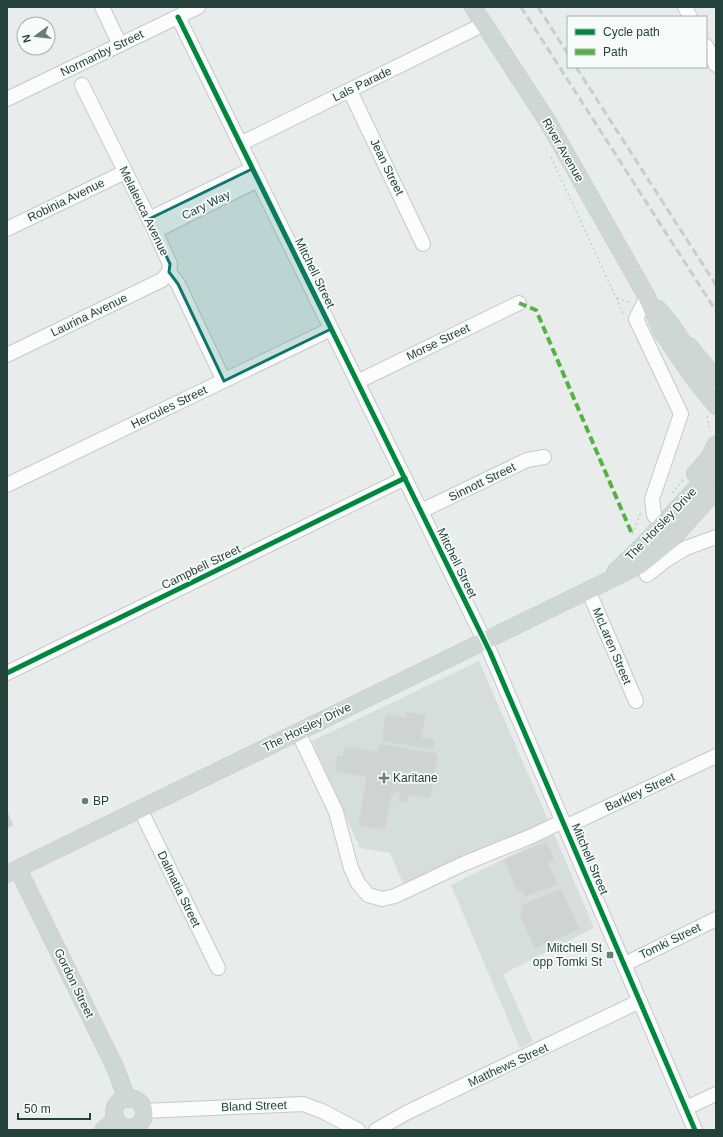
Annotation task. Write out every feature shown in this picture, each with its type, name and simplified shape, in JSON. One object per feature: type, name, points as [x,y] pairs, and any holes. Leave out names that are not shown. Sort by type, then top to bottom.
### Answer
[{"type":"main road","name":"River Avenue","points":[[467,10],[484,24],[548,122],[647,297],[662,332],[692,376],[716,406]]},
{"type":"main road","name":"River Avenue","points":[[647,297],[672,326],[716,390]]},
{"type":"main road","points":[[672,326],[716,379]]},
{"type":"main road","points":[[692,376],[716,418]]},
{"type":"main road","points":[[667,520],[679,496],[709,458],[716,444]]},
{"type":"main road","name":"The Horsley Drive","points":[[607,581],[667,520],[716,467]]},
{"type":"main road","name":"The Horsley Drive","points":[[13,871],[640,565],[672,539],[716,490]]},
{"type":"main road","name":"Gordon Street","points":[[13,871],[115,1067],[127,1099]]},
{"type":"main road","points":[[127,1099],[136,1100],[143,1107],[144,1112],[142,1120],[139,1124],[131,1128],[122,1126],[116,1119],[117,1106],[127,1099]]},
{"type":"main road","points":[[103,1130],[116,1119]]},
{"type":"street","points":[[102,7],[120,45]]},
{"type":"street","name":"Normanby Street","points":[[7,99],[198,7]]},
{"type":"street","points":[[685,7],[690,16]]},
{"type":"street","name":"Mitchell Street","points":[[178,17],[484,641],[625,964],[695,1130]]},
{"type":"street","name":"Lals Parade","points":[[240,144],[484,24]]},
{"type":"street","points":[[707,48],[716,65]]},
{"type":"street","name":"Melaleuca Avenue","points":[[82,85],[152,225],[170,264],[169,272],[178,284],[224,381]]},
{"type":"street","name":"Jean Street","points":[[350,91],[424,244]]},
{"type":"street","name":"Robinia Avenue","points":[[7,229],[125,172]]},
{"type":"street","name":"Cary Way","points":[[152,225],[255,174]]},
{"type":"street","name":"Laurina Avenue","points":[[7,355],[162,280],[169,272]]},
{"type":"street","points":[[647,297],[636,319],[681,414],[652,499],[654,516],[667,520]]},
{"type":"street","name":"Morse Street","points":[[357,382],[519,303]]},
{"type":"street","name":"Hercules Street","points":[[7,485],[331,329]]},
{"type":"street","name":"Sinnott Street","points":[[421,511],[527,460],[544,457]]},
{"type":"street","name":"Campbell Street","points":[[7,673],[405,478]]},
{"type":"street","points":[[672,539],[692,537],[716,528]]},
{"type":"street","points":[[647,575],[666,560],[686,548],[716,537]]},
{"type":"street","name":"McLaren Street","points":[[588,590],[636,701]]},
{"type":"street","name":"Barkley Street","points":[[298,732],[336,812],[351,868],[358,882],[368,895],[382,899],[395,896],[463,864],[564,824],[716,756]]},
{"type":"street","name":"Dalmatia Street","points":[[140,809],[218,968]]},
{"type":"street","name":"Tomki Street","points":[[625,964],[716,919]]},
{"type":"street","name":"Matthews Street","points":[[376,1130],[408,1112],[640,1001]]},
{"type":"street","points":[[686,1108],[716,1094]]},
{"type":"street","name":"Bland Street","points":[[144,1112],[302,1104],[322,1111],[358,1130]]},
{"type":"path","points":[[457,7],[467,10]]},
{"type":"path","points":[[551,156],[626,319]]},
{"type":"path","points":[[668,498],[687,474]]},
{"type":"path","points":[[632,534],[636,532]]},
{"type":"highlighted area","points":[[252,169],[331,329],[224,381],[178,284],[169,272],[170,264],[149,219]]},
{"type":"shaded area","points":[[479,661],[548,820],[499,844],[404,886],[390,853],[360,848],[312,741]]},
{"type":"shaded area","points":[[554,834],[594,928],[503,974],[533,1041],[520,1048],[451,885]]},
{"type":"building","points":[[406,712],[425,715],[421,738],[434,740],[433,749],[382,741],[386,715],[405,718]]},
{"type":"building","points":[[380,744],[437,754],[430,798],[408,794],[407,802],[399,801],[401,792],[395,791],[395,795],[391,794],[385,829],[359,825],[367,776],[335,771],[338,755],[343,756],[345,747],[378,752]]},
{"type":"building","points":[[7,812],[13,825],[7,828]]},
{"type":"building","points":[[547,842],[554,860],[548,863],[557,884],[525,896],[522,889],[518,891],[504,860]]},
{"type":"building","points":[[561,889],[579,929],[535,948],[520,914],[523,913],[521,908],[523,905]]},
{"type":"railway","points":[[521,7],[716,311]]},
{"type":"railway","points":[[538,7],[567,52]]},
{"type":"railway","points":[[577,68],[716,285]]},
{"type":"marked path","points":[[519,303],[536,310],[632,534]]},
{"type":"cycle path","points":[[178,17],[490,652],[695,1130]]},
{"type":"cycle path","points":[[7,673],[405,478]]},
{"type":"place","name":"Karitane","points":[[384,778]]},
{"type":"place","name":"BP","points":[[85,801]]},
{"type":"place","name":"Mitchell St opp Tomki St","points":[[610,955]]}]
